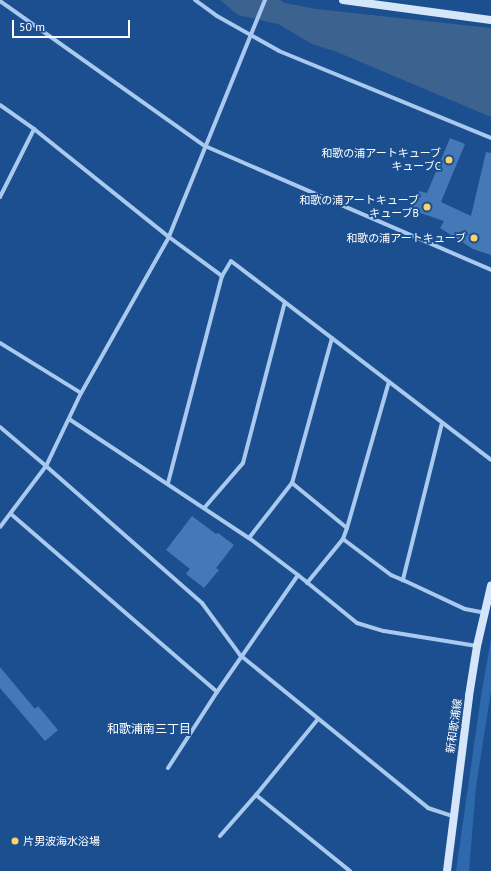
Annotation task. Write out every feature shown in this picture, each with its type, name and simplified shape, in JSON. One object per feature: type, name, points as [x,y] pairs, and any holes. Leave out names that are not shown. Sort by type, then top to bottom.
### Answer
[{"type":"main road","points":[[343,0],[491,20]]},
{"type":"main road","name":"新和歌浦線","points":[[447,871],[453,816],[477,646],[491,586]]},
{"type":"street","points":[[195,0],[216,16],[279,52],[491,138]]},
{"type":"street","points":[[0,527],[46,466],[81,393],[170,236],[265,0]]},
{"type":"street","points":[[0,1],[205,146],[491,270]]},
{"type":"street","points":[[0,105],[34,129],[222,276]]},
{"type":"street","points":[[0,197],[34,129]]},
{"type":"street","points":[[168,484],[222,276],[231,261],[491,460]]},
{"type":"street","points":[[205,508],[243,463],[285,302]]},
{"type":"street","points":[[249,538],[292,483],[332,338]]},
{"type":"street","points":[[0,344],[81,393]]},
{"type":"street","points":[[307,583],[343,539],[389,382]]},
{"type":"street","points":[[69,419],[249,538],[298,575],[357,623],[384,631],[477,646]]},
{"type":"street","points":[[403,580],[442,423]]},
{"type":"street","points":[[0,427],[202,602],[240,655],[428,808],[453,816]]},
{"type":"street","points":[[292,483],[347,528]]},
{"type":"street","points":[[11,514],[216,692]]},
{"type":"street","points":[[343,539],[390,575],[465,608],[485,613]]},
{"type":"street","points":[[168,768],[240,655],[298,575]]},
{"type":"street","points":[[220,836],[256,795],[318,719]]},
{"type":"street","points":[[256,795],[350,871]]},
{"type":"shaded area","points":[[220,0],[280,0],[285,3],[316,9],[491,28],[491,117],[337,52],[312,44],[278,24],[238,15]]},
{"type":"shaded area","points":[[491,639],[491,691],[476,787],[469,871],[456,871],[481,696]]},
{"type":"building","points":[[450,138],[465,144],[441,202],[471,216],[486,152],[491,153],[491,255],[473,249],[440,228],[444,221],[412,210],[419,191],[427,193]]},
{"type":"building","points":[[192,516],[234,545],[216,568],[219,570],[204,588],[186,574],[190,569],[166,550]]},
{"type":"building","points":[[0,667],[35,709],[38,706],[58,730],[45,741],[0,688]]},
{"type":"place","name":"和歌の浦アートキューブ キューブC","points":[[449,160]]},
{"type":"place","name":"和歌の浦アートキューブ キューブB","points":[[427,207]]},
{"type":"place","name":"和歌の浦アートキューブ","points":[[474,238]]},
{"type":"place","name":"片男波海水浴場","points":[[15,841]]},
{"type":"district","name":"和歌浦南三丁目","points":[[149,729]]}]
